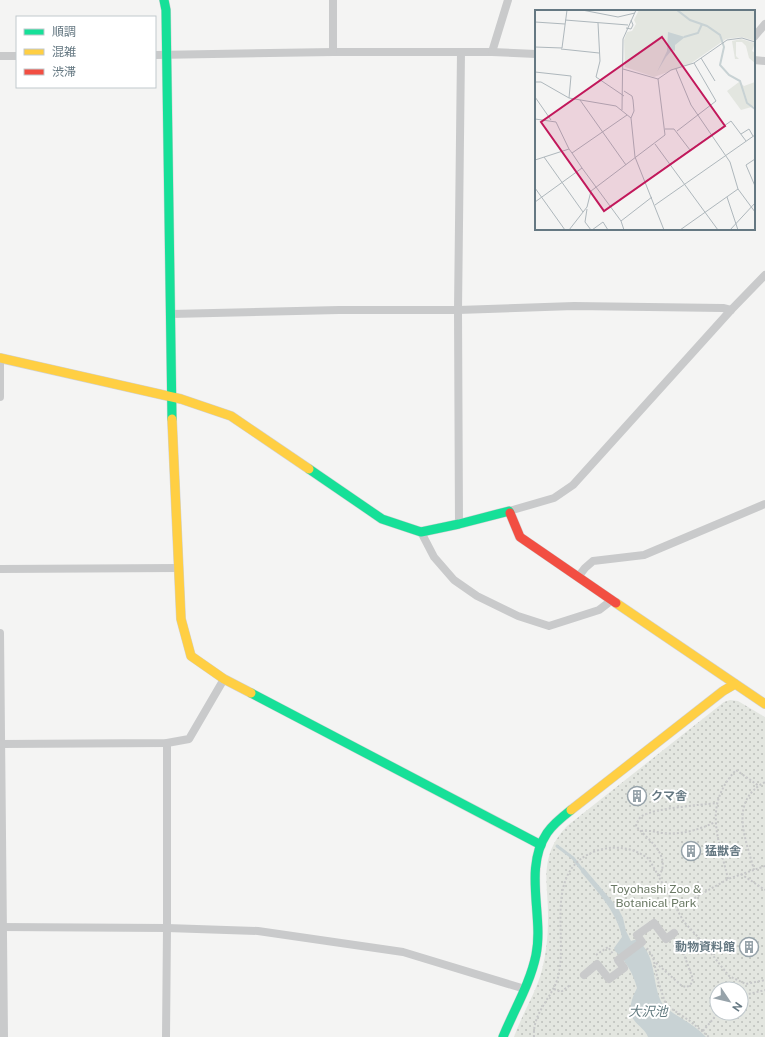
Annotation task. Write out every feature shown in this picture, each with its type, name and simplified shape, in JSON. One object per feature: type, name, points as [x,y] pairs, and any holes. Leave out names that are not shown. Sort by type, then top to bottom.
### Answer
[{"type":"street","points":[[164,0],[166,10],[167,55],[171,397],[181,619],[191,656],[224,679],[541,845]]},
{"type":"street","points":[[333,0],[334,52]]},
{"type":"street","points":[[492,52],[508,0]]},
{"type":"street","points":[[755,36],[765,24]]},
{"type":"street","points":[[156,55],[334,52],[492,52],[535,54]]},
{"type":"street","points":[[459,524],[458,310],[461,52]]},
{"type":"street","points":[[0,56],[16,56]]},
{"type":"street","points":[[0,397],[0,358],[181,399],[231,416],[382,518],[421,532],[459,524],[554,498],[572,485],[731,310],[765,275]]},
{"type":"street","points":[[170,314],[339,310],[458,310],[612,306],[723,308],[731,310]]},
{"type":"street","points":[[578,577],[593,561],[644,555],[765,504]]},
{"type":"street","points":[[509,511],[520,537],[765,704]]},
{"type":"street","points":[[421,532],[434,557],[454,580],[477,596],[518,616],[549,626],[600,610],[612,600]]},
{"type":"street","points":[[0,569],[179,568]]},
{"type":"street","points":[[0,633],[2,744],[1,927],[4,1037]]},
{"type":"street","points":[[2,744],[167,743],[189,739],[224,679]]},
{"type":"street","points":[[503,1037],[525,989],[532,969],[538,939],[539,917],[535,870],[541,845],[552,828],[565,814],[723,691],[735,684]]},
{"type":"street","points":[[166,1037],[167,743]]},
{"type":"street","points":[[584,975],[597,964],[608,979],[624,968],[618,960],[642,942],[637,936],[654,923],[666,939],[677,934]]},
{"type":"street","points":[[1,927],[167,928],[258,931],[403,952],[525,989]]},
{"type":"path","points":[[728,878],[715,822],[717,803],[726,782],[736,770],[759,786]]},
{"type":"path","points":[[754,870],[742,824],[742,817],[745,803],[753,791],[765,782]]},
{"type":"path","points":[[658,876],[662,870],[662,858],[652,842],[636,826],[637,822],[642,816],[658,811],[717,803]]},
{"type":"path","points":[[641,832],[648,830],[663,833],[678,833],[701,828],[715,822]]},
{"type":"path","points":[[534,1037],[534,1029],[539,1013],[554,989],[558,978],[561,949],[560,916],[562,892],[568,876],[576,865],[586,856],[598,850],[624,848],[649,858],[684,922],[699,938],[729,976],[746,984],[765,980]]},
{"type":"path","points":[[677,908],[728,878],[765,866]]},
{"type":"path","points":[[741,874],[765,890]]},
{"type":"path","points":[[655,962],[682,986],[687,987],[692,984],[692,979],[677,934]]},
{"type":"path","points":[[647,948],[653,956],[658,981],[666,1005],[703,1031],[709,1037]]},
{"type":"path","points":[[554,989],[561,992],[570,985]]},
{"type":"path","points":[[749,994],[765,990]]},
{"type":"path","points":[[703,1031],[711,1021]]},
{"type":"green space","name":"Toyohashi Zoo & Botanical Park","points":[[730,700],[738,701],[765,717],[765,1037],[514,1037],[536,987],[543,964],[548,927],[548,860],[558,838],[567,826],[724,702]]},
{"type":"water","name":"大沢池","points":[[583,867],[618,908],[631,941],[637,939],[649,955],[659,996],[663,1005],[695,1027],[706,1037],[648,1037],[634,1020],[631,1008],[632,1000],[637,988],[629,968],[614,948],[622,937],[616,919],[606,902],[581,872]]},
{"type":"waterway","points":[[557,846],[573,858],[583,871]]},
{"type":"traffic: fast","points":[[164,0],[166,10],[172,419]]},
{"type":"traffic: fast","points":[[309,469],[382,519],[421,532],[509,511],[510,513]]},
{"type":"traffic: fast","points":[[251,693],[541,845]]},
{"type":"traffic: fast","points":[[503,1037],[526,987],[536,955],[538,925],[535,877],[536,862],[540,847],[549,830],[571,810]]},
{"type":"traffic: slow","points":[[0,358],[181,399],[231,416],[309,469]]},
{"type":"traffic: slow","points":[[172,419],[181,619],[191,656],[224,679],[251,693]]},
{"type":"traffic: slow","points":[[616,603],[765,704]]},
{"type":"traffic: slow","points":[[571,810],[723,691],[735,684]]},
{"type":"traffic: jam","points":[[510,513],[520,537],[616,603]]},
{"type":"place","name":"クマ舎","points":[[637,796]]},
{"type":"place","name":"猛獣舎","points":[[691,851]]},
{"type":"place","name":"動物資料館","points":[[749,947]]}]
